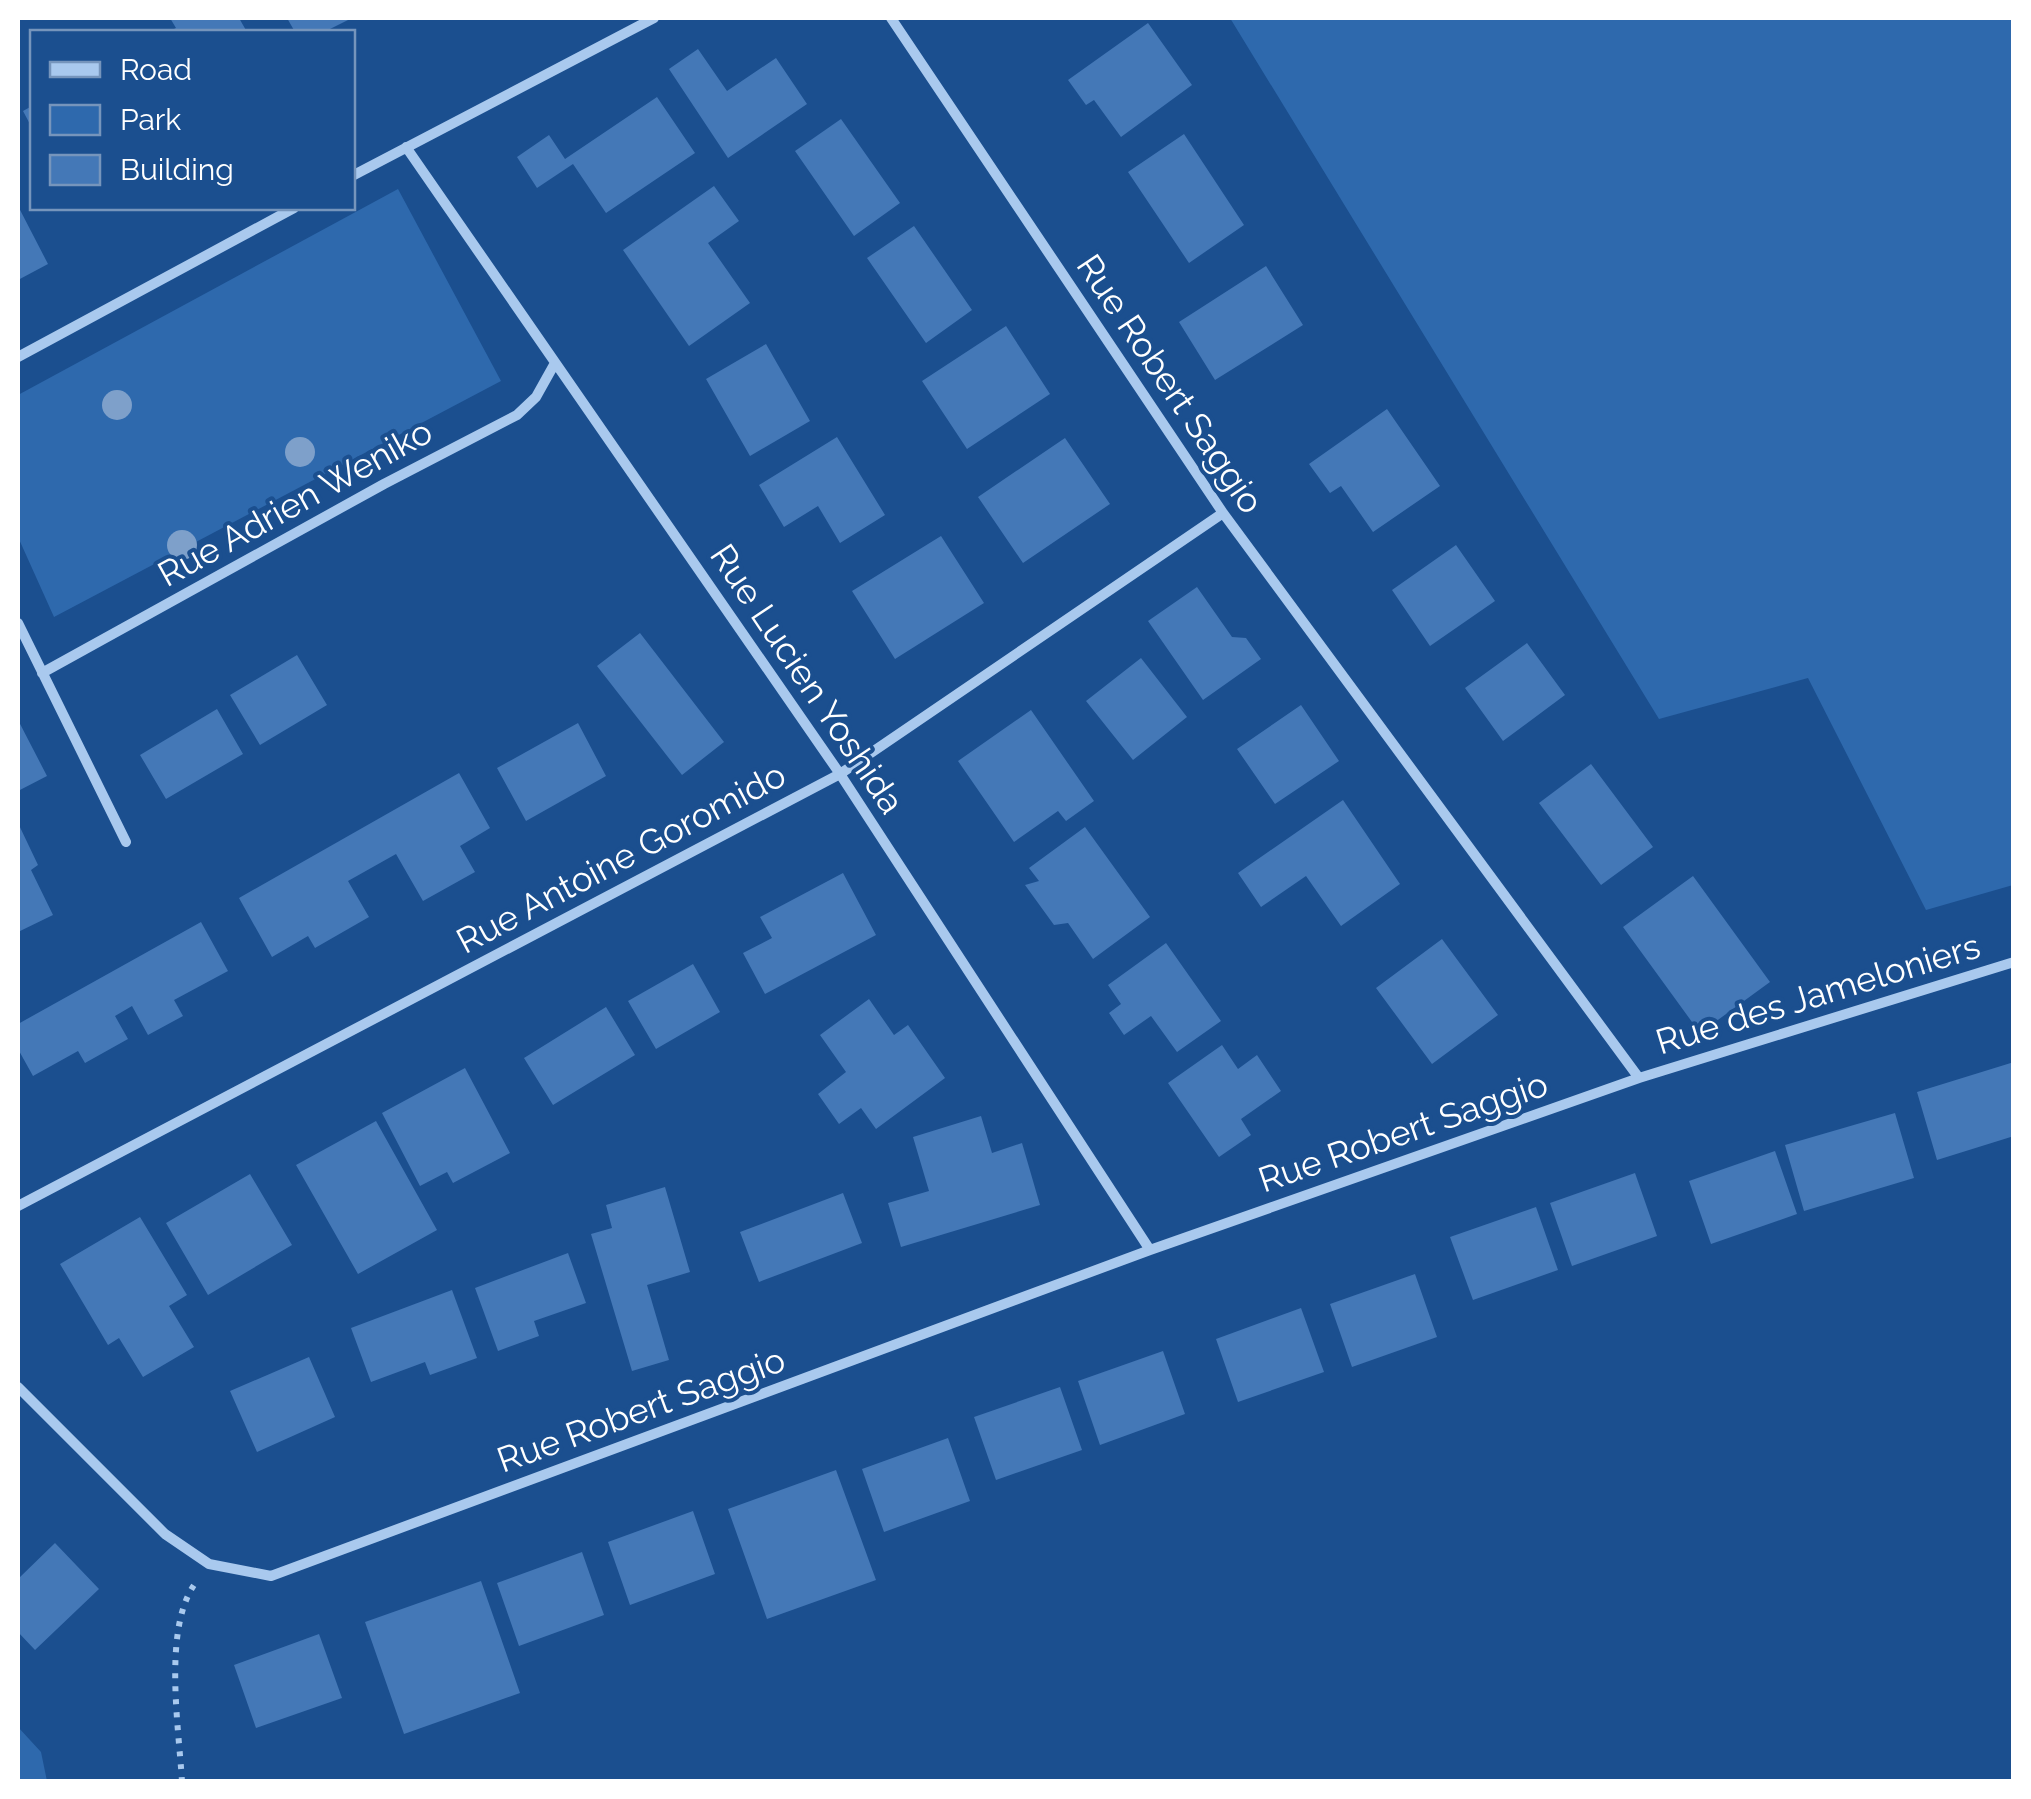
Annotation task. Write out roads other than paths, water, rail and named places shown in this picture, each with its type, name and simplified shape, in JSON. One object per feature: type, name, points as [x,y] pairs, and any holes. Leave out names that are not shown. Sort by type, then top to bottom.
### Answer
[{"type":"street","points":[[355,174],[654,18]]},
{"type":"street","name":"Rue Robert Saggio","points":[[18,1387],[165,1534],[209,1564],[271,1576],[1150,1250],[1639,1078],[1222,513],[891,18]]},
{"type":"street","name":"Rue Lucien Yoshida","points":[[406,147],[840,774],[1150,1250]]},
{"type":"street","points":[[18,357],[290,210]]},
{"type":"street","name":"Rue Adrien Weniko","points":[[42,674],[384,484],[517,415],[536,397],[556,363]]},
{"type":"street","name":"Rue Antoine Goromido","points":[[18,1206],[840,774],[1222,513]]},
{"type":"street","points":[[18,624],[126,842]]},
{"type":"street","name":"Rue des Jameloniers","points":[[1639,1078],[2014,962]]}]
